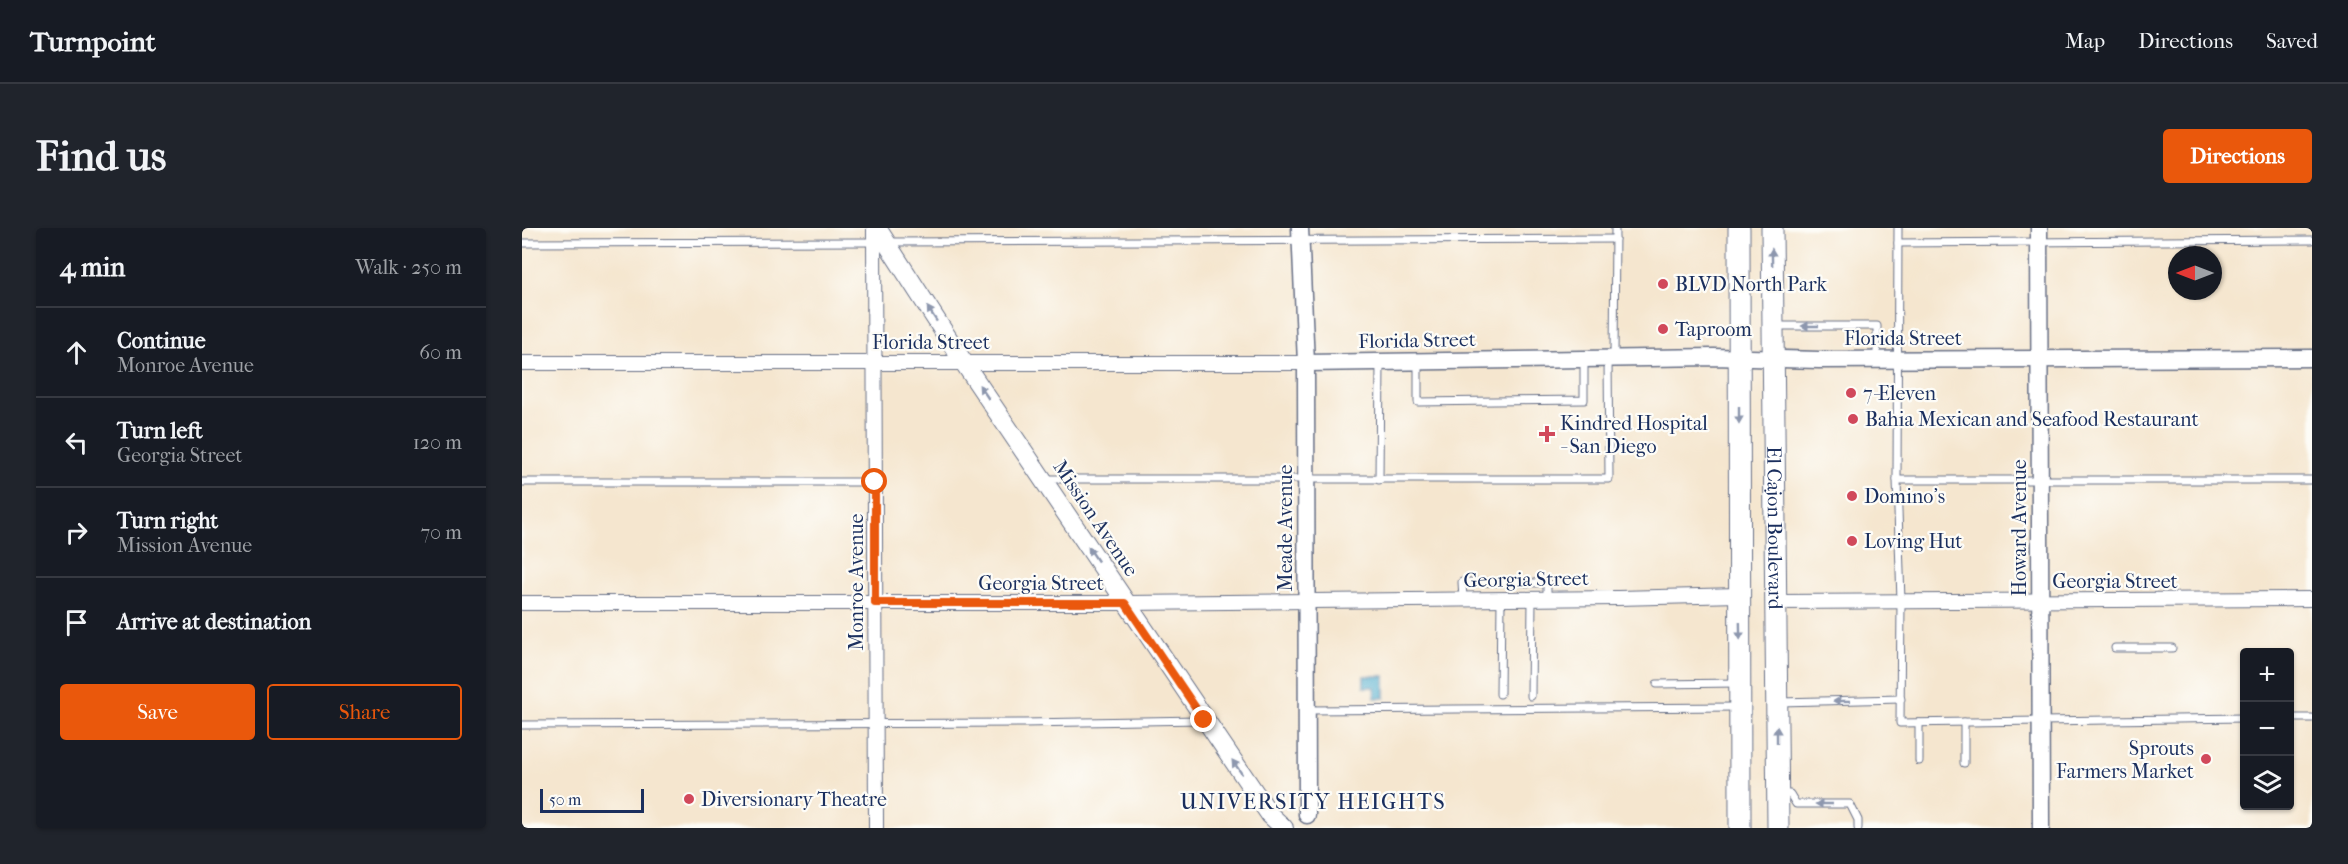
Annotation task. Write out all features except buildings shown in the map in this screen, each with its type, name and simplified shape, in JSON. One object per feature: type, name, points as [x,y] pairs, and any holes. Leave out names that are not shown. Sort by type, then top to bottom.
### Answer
[{"type":"main road","name":"El Cajon Boulevard","points":[[1738,228],[1740,828]]},
{"type":"main road","name":"El Cajon Boulevard","points":[[1772,228],[1778,828]]},
{"type":"main road","name":"Mission Avenue","points":[[878,235],[1204,720],[1270,815],[1284,828]]},
{"type":"street","name":"Meade Avenue","points":[[1300,234],[1305,363],[1307,822]]},
{"type":"street","name":"Monroe Avenue","points":[[876,828],[874,363],[878,235]]},
{"type":"street","name":"Howard Avenue","points":[[2039,235],[2041,828]]},
{"type":"street","name":"Florida Street","points":[[522,363],[1305,363],[1740,357],[1877,360],[2312,358]]},
{"type":"street","name":"Georgia Street","points":[[522,603],[1125,603],[1739,595]]},
{"type":"street","name":"Georgia Street","points":[[1775,602],[2312,599]]},
{"type":"lane","points":[[1043,479],[1609,479],[1615,228]]},
{"type":"lane","points":[[1898,228],[1897,480],[1901,601],[1900,723],[2240,718]]},
{"type":"lane","points":[[522,243],[878,235],[1300,234],[1615,239]]},
{"type":"lane","points":[[1898,243],[2039,235],[2312,240]]},
{"type":"lane","points":[[1774,326],[1877,326],[1877,360]]},
{"type":"lane","points":[[1418,361],[1418,402],[1584,400],[1584,359]]},
{"type":"lane","points":[[1380,362],[1380,480]]},
{"type":"lane","points":[[1897,480],[2312,480]]},
{"type":"lane","points":[[522,482],[875,482]]},
{"type":"lane","points":[[1463,600],[1461,582],[1547,583],[1547,599]]},
{"type":"lane","points":[[1500,694],[1502,599]]},
{"type":"lane","points":[[1531,696],[1532,599]]},
{"type":"lane","points":[[2115,648],[2172,648]]},
{"type":"lane","points":[[1657,684],[1740,683]]},
{"type":"lane","points":[[1777,702],[1901,699]]},
{"type":"lane","points":[[1307,710],[1741,707]]},
{"type":"lane","points":[[2294,718],[2312,718]]},
{"type":"lane","points":[[522,725],[1204,720]]},
{"type":"lane","points":[[1964,722],[1964,763]]},
{"type":"lane","points":[[1918,723],[1918,761]]},
{"type":"lane","points":[[1777,794],[1790,794],[1796,804],[1850,804],[1858,820],[1858,828]]},
{"type":"water","points":[[1364,676],[1385,676],[1385,698],[1375,698],[1375,687],[1364,687]]},
{"type":"place","name":"BLVD North Park","points":[[1663,284]]},
{"type":"place","name":"Taproom","points":[[1663,329]]},
{"type":"place","name":"7-Eleven","points":[[1851,393]]},
{"type":"place","name":"Bahia Mexican and Seafood Restaurant","points":[[1853,419]]},
{"type":"place","name":"Kindred Hospital - San Diego","points":[[1547,434]]},
{"type":"place","name":"Domino's","points":[[1852,496]]},
{"type":"place","name":"Loving Hut","points":[[1852,541]]},
{"type":"place","name":"Sprouts Farmers Market","points":[[2206,759]]},
{"type":"place","name":"Diversionary Theatre","points":[[689,799]]},
{"type":"district","name":"UNIVERSITY HEIGHTS","points":[[1313,801]]},
{"type":"route","points":[[875,482],[875,603],[1125,603],[1204,720]]}]
